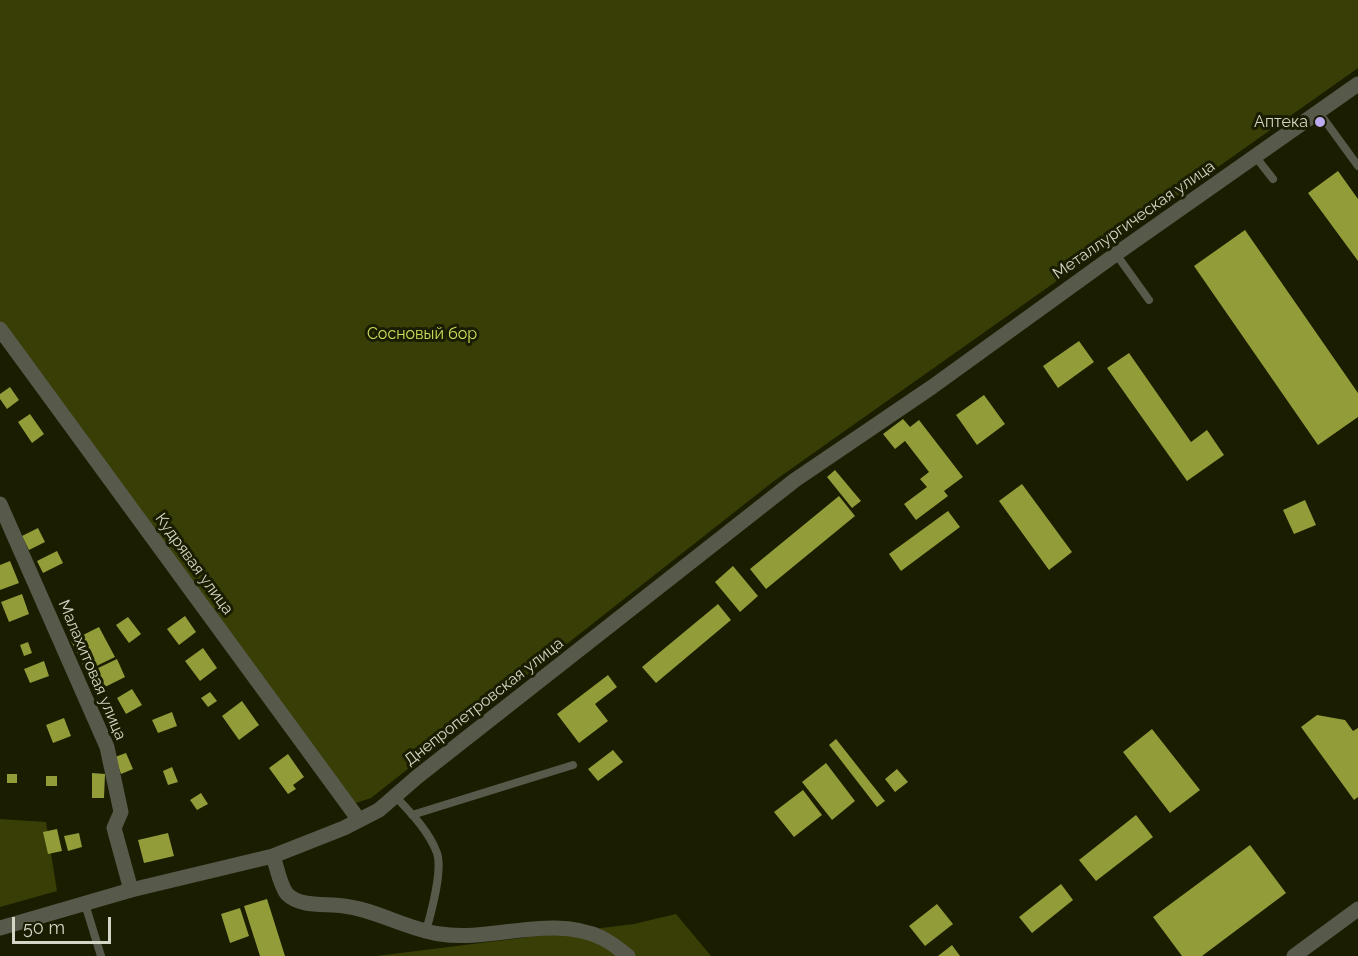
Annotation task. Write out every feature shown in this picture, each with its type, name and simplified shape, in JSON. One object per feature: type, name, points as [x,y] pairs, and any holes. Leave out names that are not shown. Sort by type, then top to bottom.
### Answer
[{"type":"street","name":"Металлургическая улица","points":[[932,387],[1318,111],[1356,90]]},
{"type":"street","name":"Кудрявая улица","points":[[0,329],[359,820]]},
{"type":"street","name":"Днепропетровская улица","points":[[0,928],[131,890],[273,856],[378,810],[795,480],[932,387]]},
{"type":"street","name":"Малахитовая улица","points":[[0,504],[107,747],[121,812],[114,828],[131,890]]},
{"type":"street","points":[[273,856],[286,892],[298,902],[345,906],[442,934],[484,934],[558,929],[586,932],[603,938],[628,956]]},
{"type":"street","points":[[1294,956],[1358,909]]},
{"type":"lane","points":[[1318,111],[1358,166]]},
{"type":"lane","points":[[1255,156],[1273,179]]},
{"type":"lane","points":[[1116,254],[1149,300]]},
{"type":"lane","points":[[412,815],[573,765]]},
{"type":"lane","points":[[395,796],[412,815],[438,854],[434,904],[426,931]]},
{"type":"lane","points":[[85,904],[101,956]]},
{"type":"green space","name":"Сосновый бор","points":[[0,0],[1358,0],[1358,68],[774,481],[371,798],[353,804],[0,322]]},
{"type":"green space","points":[[0,819],[46,822],[57,891],[0,907]]},
{"type":"green space","points":[[676,914],[711,956],[376,956],[634,924]]},
{"type":"building","points":[[1338,171],[1358,199],[1358,261],[1308,193]]},
{"type":"building","points":[[1245,230],[1358,393],[1358,417],[1318,445],[1194,266]]},
{"type":"building","points":[[1079,341],[1094,362],[1058,388],[1043,366]]},
{"type":"building","points":[[1129,353],[1191,442],[1207,430],[1224,455],[1187,481],[1107,368]]},
{"type":"building","points":[[10,387],[19,400],[7,409],[0,399],[0,394]]},
{"type":"building","points":[[984,395],[1005,424],[977,445],[956,415]]},
{"type":"building","points":[[30,414],[44,434],[32,443],[18,422]]},
{"type":"building","points":[[903,419],[910,427],[919,420],[963,477],[944,491],[948,496],[916,520],[904,504],[927,487],[920,479],[929,472],[905,441],[895,449],[883,434]]},
{"type":"building","points":[[835,470],[861,501],[852,508],[827,477]]},
{"type":"building","points":[[1022,484],[1072,552],[1049,570],[999,501]]},
{"type":"building","points":[[839,496],[855,516],[766,589],[750,569]]},
{"type":"building","points":[[1305,500],[1316,525],[1294,534],[1283,510]]},
{"type":"building","points":[[948,511],[960,527],[901,571],[889,554]]},
{"type":"building","points":[[38,528],[45,542],[29,550],[22,536]]},
{"type":"building","points":[[57,551],[63,563],[43,573],[37,561]]},
{"type":"building","points":[[10,561],[19,583],[0,590],[0,565]]},
{"type":"building","points":[[733,566],[758,596],[740,612],[715,582]]},
{"type":"building","points":[[22,594],[29,614],[9,622],[1,602]]},
{"type":"building","points":[[718,604],[731,620],[656,683],[642,667]]},
{"type":"building","points":[[185,616],[196,632],[179,645],[167,629]]},
{"type":"building","points":[[128,617],[141,634],[129,643],[116,625]]},
{"type":"building","points":[[99,627],[115,657],[86,671],[71,641]]},
{"type":"building","points":[[28,642],[32,653],[24,656],[20,645]]},
{"type":"building","points":[[203,648],[217,668],[200,681],[185,661]]},
{"type":"building","points":[[117,659],[125,677],[105,687],[96,669]]},
{"type":"building","points":[[44,661],[49,676],[30,683],[24,669]]},
{"type":"building","points":[[608,675],[617,687],[595,704],[608,721],[579,743],[557,714]]},
{"type":"building","points":[[132,689],[142,705],[126,714],[117,698]]},
{"type":"building","points":[[210,692],[217,701],[208,707],[201,698]]},
{"type":"building","points":[[242,701],[259,725],[239,740],[222,716]]},
{"type":"building","points":[[172,712],[177,726],[158,733],[152,720]]},
{"type":"building","points":[[1317,715],[1345,720],[1353,731],[1358,728],[1358,797],[1354,800],[1301,727]]},
{"type":"building","points":[[64,718],[71,736],[53,743],[46,725]]},
{"type":"building","points":[[1152,729],[1200,790],[1170,813],[1123,752]]},
{"type":"building","points":[[836,739],[885,801],[877,807],[829,745]]},
{"type":"building","points":[[613,750],[623,762],[598,781],[588,769]]},
{"type":"building","points":[[126,753],[133,769],[121,774],[115,757]]},
{"type":"building","points":[[288,754],[304,777],[293,785],[296,789],[288,794],[269,768]]},
{"type":"building","points":[[826,763],[855,801],[832,820],[802,782]]},
{"type":"building","points":[[172,767],[178,782],[168,785],[163,771]]},
{"type":"building","points":[[897,769],[908,782],[895,792],[885,779]]},
{"type":"building","points":[[92,773],[105,774],[104,798],[92,798]]},
{"type":"building","points":[[7,774],[17,774],[17,783],[7,783]]},
{"type":"building","points":[[46,776],[57,776],[57,786],[46,786]]},
{"type":"building","points":[[803,790],[822,815],[794,837],[774,812]]},
{"type":"building","points":[[201,793],[208,804],[197,810],[190,800]]},
{"type":"building","points":[[1136,815],[1153,837],[1096,881],[1079,860]]},
{"type":"building","points":[[57,829],[62,851],[48,854],[43,832]]},
{"type":"building","points":[[79,833],[82,847],[68,851],[64,836]]},
{"type":"building","points":[[168,833],[174,856],[144,863],[138,840]]},
{"type":"building","points":[[1250,845],[1286,893],[1202,956],[1182,956],[1153,917]]},
{"type":"building","points":[[1061,884],[1073,900],[1032,933],[1019,917]]},
{"type":"building","points":[[267,899],[285,956],[260,956],[244,906]]},
{"type":"building","points":[[937,904],[953,924],[925,946],[909,926]]},
{"type":"building","points":[[240,908],[249,936],[230,943],[221,914]]},
{"type":"building","points":[[952,945],[960,956],[938,956]]},
{"type":"place","name":"Аптека","points":[[1320,122]]}]
